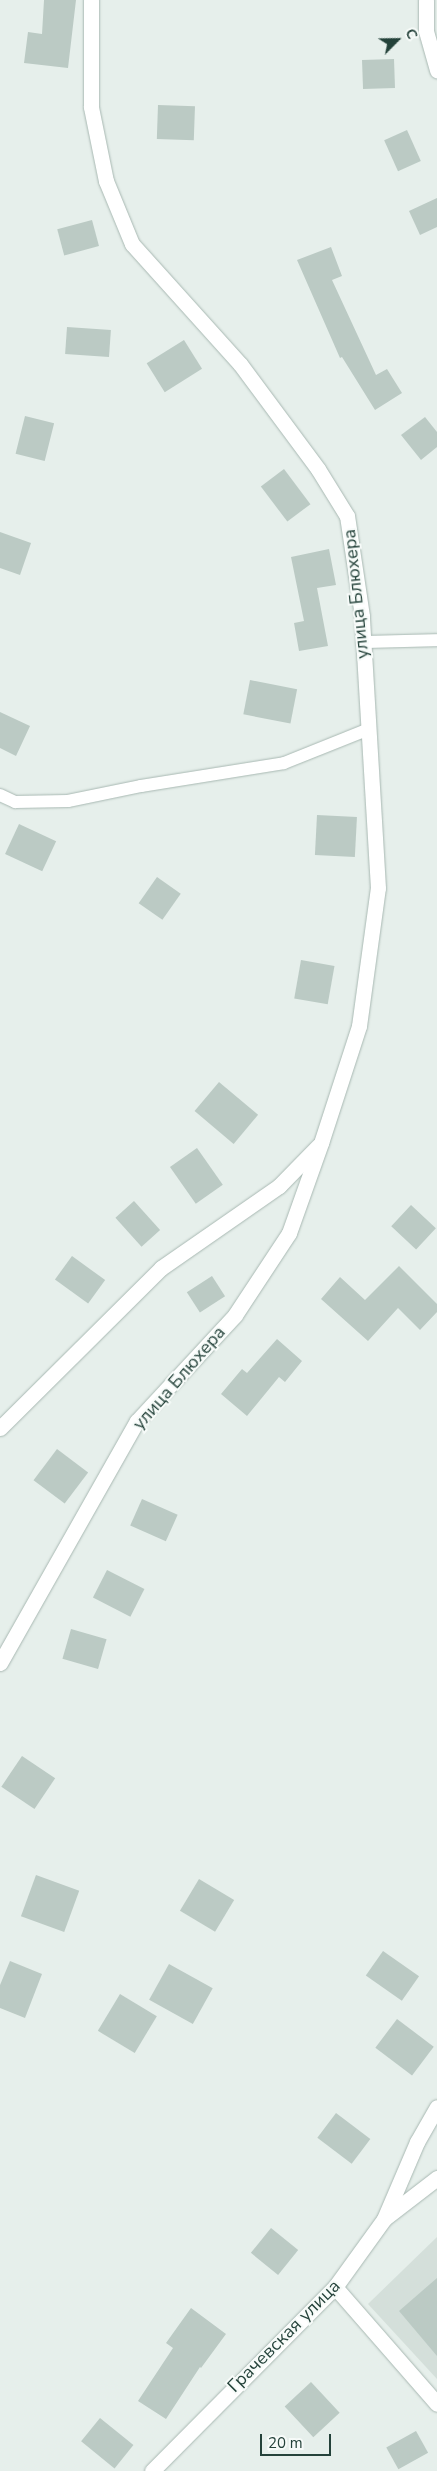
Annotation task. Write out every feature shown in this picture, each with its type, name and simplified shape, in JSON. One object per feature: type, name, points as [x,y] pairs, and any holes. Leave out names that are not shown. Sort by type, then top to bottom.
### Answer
[{"type":"street","name":"улица Блюхера","points":[[0,1663],[137,1421],[234,1315],[289,1233],[359,1026],[378,888],[362,642],[362,616],[347,516],[318,469],[240,364],[132,244],[106,181],[91,107],[91,0]]},
{"type":"street","points":[[426,0],[426,31],[437,70]]},
{"type":"street","name":"улица Блюхера","points":[[0,1428],[160,1268],[278,1186],[321,1143]]},
{"type":"street","name":"Грачевская улица","points":[[152,2471],[335,2288],[384,2219],[417,2142],[437,2107]]},
{"type":"street","points":[[384,2219],[437,2178]]},
{"type":"street","points":[[335,2288],[437,2404]]},
{"type":"lane","points":[[362,642],[437,640]]},
{"type":"lane","points":[[0,795],[15,802],[68,801],[141,786],[284,763],[369,729]]},
{"type":"shaded area","points":[[437,2237],[437,2379],[368,2304]]},
{"type":"building","points":[[44,0],[76,0],[68,68],[24,63],[28,32],[42,34]]},
{"type":"building","points":[[394,59],[395,88],[363,89],[362,60]]},
{"type":"building","points":[[158,105],[195,106],[194,140],[157,139]]},
{"type":"building","points":[[407,130],[421,161],[398,171],[384,140]]},
{"type":"building","points":[[437,198],[437,227],[420,235],[409,211]]},
{"type":"building","points":[[92,220],[99,246],[64,255],[57,229]]},
{"type":"building","points":[[331,247],[342,276],[332,280],[376,375],[387,369],[402,393],[375,410],[342,357],[340,358],[297,260]]},
{"type":"building","points":[[67,327],[111,330],[109,357],[65,354]]},
{"type":"building","points":[[184,340],[202,369],[165,392],[147,363]]},
{"type":"building","points":[[25,416],[54,423],[45,461],[16,454]]},
{"type":"building","points":[[425,417],[437,432],[437,447],[421,460],[401,435]]},
{"type":"building","points":[[284,469],[310,504],[287,522],[261,486]]},
{"type":"building","points":[[0,532],[31,543],[20,575],[0,568]]},
{"type":"building","points":[[329,549],[336,585],[317,588],[328,646],[299,651],[294,623],[304,621],[291,557]]},
{"type":"building","points":[[250,680],[297,689],[290,724],[243,714]]},
{"type":"building","points":[[0,712],[30,726],[16,756],[0,748]]},
{"type":"building","points":[[317,815],[357,817],[355,857],[315,855]]},
{"type":"building","points":[[19,824],[56,841],[42,871],[5,854]]},
{"type":"building","points":[[157,877],[181,894],[162,920],[139,903]]},
{"type":"building","points":[[301,960],[334,966],[328,1004],[294,998]]},
{"type":"building","points":[[219,1082],[258,1115],[234,1144],[195,1111]]},
{"type":"building","points":[[197,1148],[223,1185],[196,1204],[170,1167]]},
{"type":"building","points":[[134,1201],[160,1230],[142,1247],[115,1218]]},
{"type":"building","points":[[411,1205],[436,1228],[416,1249],[391,1226]]},
{"type":"building","points":[[72,1256],[105,1280],[88,1304],[55,1279]]},
{"type":"building","points":[[399,1266],[437,1304],[437,1312],[420,1330],[398,1308],[368,1341],[321,1299],[340,1277],[365,1300]]},
{"type":"building","points":[[212,1276],[225,1296],[200,1312],[187,1292]]},
{"type":"building","points":[[277,1339],[302,1361],[285,1382],[279,1377],[247,1416],[221,1394],[242,1369],[247,1373]]},
{"type":"building","points":[[57,1449],[88,1472],[65,1504],[34,1480]]},
{"type":"building","points":[[142,1499],[178,1515],[166,1541],[130,1525]]},
{"type":"building","points":[[107,1570],[144,1589],[130,1617],[93,1598]]},
{"type":"building","points":[[71,1629],[107,1639],[98,1669],[62,1659]]},
{"type":"building","points":[[22,1756],[55,1778],[34,1809],[1,1787]]},
{"type":"building","points":[[36,1875],[79,1891],[64,1932],[21,1916]]},
{"type":"building","points":[[199,1879],[234,1900],[215,1932],[180,1911]]},
{"type":"building","points":[[383,1951],[419,1976],[402,2001],[366,1976]]},
{"type":"building","points":[[10,1961],[42,1974],[25,2018],[0,2008],[0,1985]]},
{"type":"building","points":[[169,1964],[213,1988],[193,2024],[149,2000]]},
{"type":"building","points":[[120,1994],[157,2016],[135,2053],[98,2031]]},
{"type":"building","points":[[397,2019],[434,2047],[412,2075],[375,2048]]},
{"type":"building","points":[[336,2113],[370,2139],[352,2164],[317,2138]]},
{"type":"building","points":[[271,2228],[298,2250],[278,2275],[251,2253]]},
{"type":"building","points":[[437,2278],[437,2356],[399,2311]]},
{"type":"building","points":[[191,2308],[226,2334],[200,2367],[166,2419],[138,2401],[173,2348],[166,2343]]},
{"type":"building","points":[[311,2382],[340,2413],[313,2437],[285,2407]]},
{"type":"building","points":[[100,2418],[133,2445],[115,2468],[81,2441]]},
{"type":"building","points":[[416,2431],[428,2453],[398,2469],[386,2447]]}]
